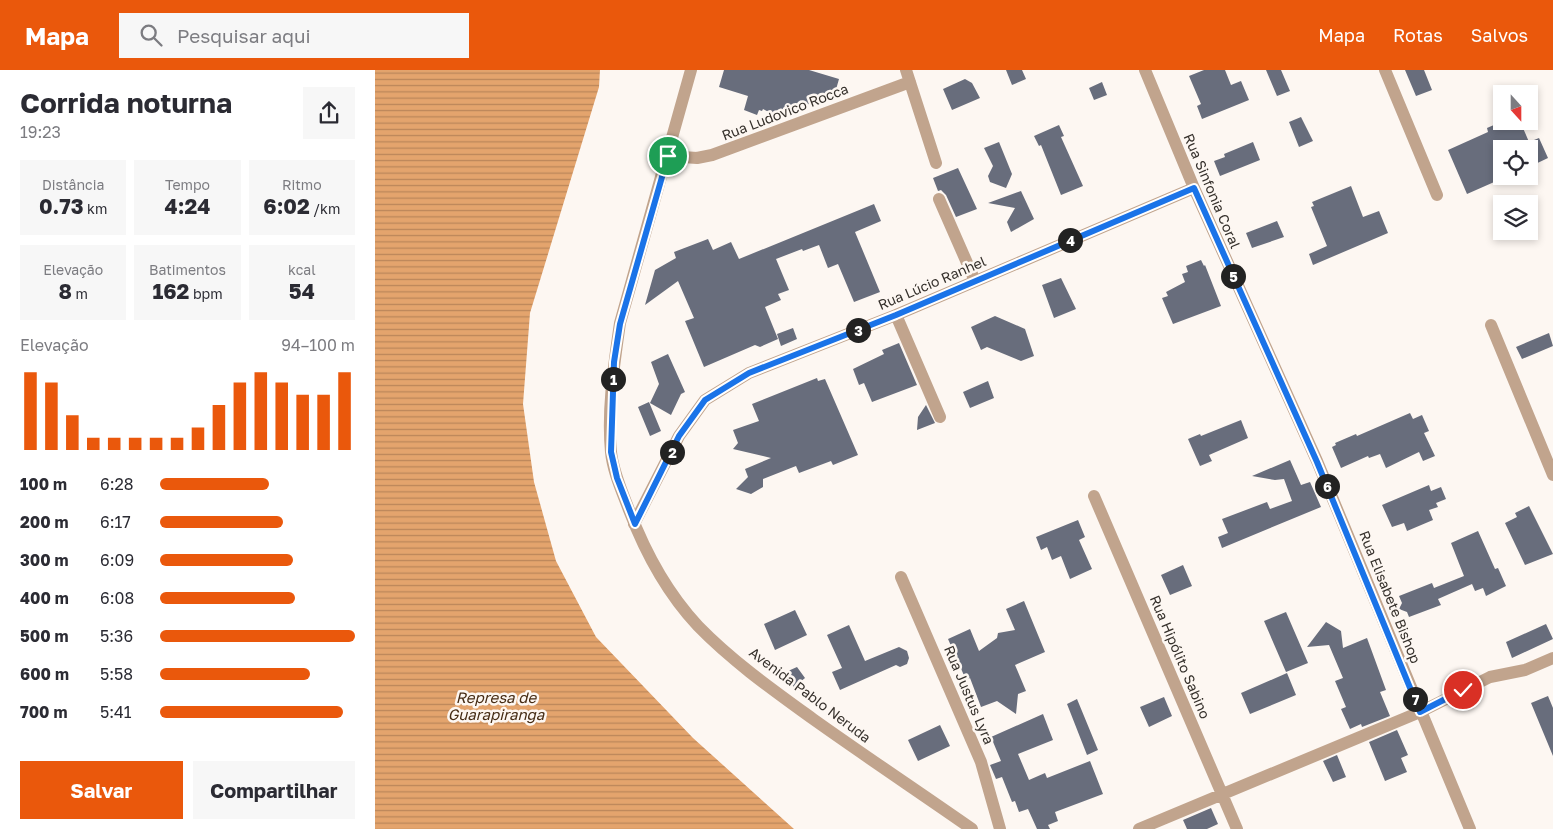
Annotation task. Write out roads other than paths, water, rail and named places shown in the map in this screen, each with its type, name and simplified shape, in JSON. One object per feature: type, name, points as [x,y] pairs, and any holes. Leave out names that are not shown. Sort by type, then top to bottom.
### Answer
[{"type":"street","name":"Avenida Pablo Neruda","points":[[691,70],[620,324],[614,362],[611,452],[617,478],[656,570],[699,626],[772,689],[972,829]]},
{"type":"street","name":"Rua Sinfonia Coral","points":[[1145,70],[1194,188],[1291,406]]},
{"type":"street","points":[[1385,70],[1437,195]]},
{"type":"street","name":"Rua Ludovico Rocca","points":[[668,156],[697,158],[712,155],[908,76]]},
{"type":"street","points":[[908,76],[936,163]]},
{"type":"street","name":"Rua Lúcio Ranhel","points":[[635,524],[679,436],[705,400],[749,373],[896,315],[1194,188]]},
{"type":"street","points":[[939,199],[975,281]]},
{"type":"street","points":[[896,315],[940,417]]},
{"type":"street","points":[[1491,325],[1553,475]]},
{"type":"street","name":"Rua Elisabete Bishop","points":[[1291,406],[1344,526],[1470,829]]},
{"type":"street","name":"Rua Hipólito Sabino","points":[[1094,496],[1237,829]]},
{"type":"street","name":"Rua Justus Lyra","points":[[901,577],[981,762],[1000,829]]},
{"type":"street","points":[[1139,829],[1420,712],[1490,678],[1529,669],[1553,658]]},
{"type":"water","name":"Represa de Guarapiranga","points":[[375,70],[600,70],[599,87],[530,313],[523,404],[534,482],[556,561],[596,637],[693,738],[794,829],[375,829]]}]
